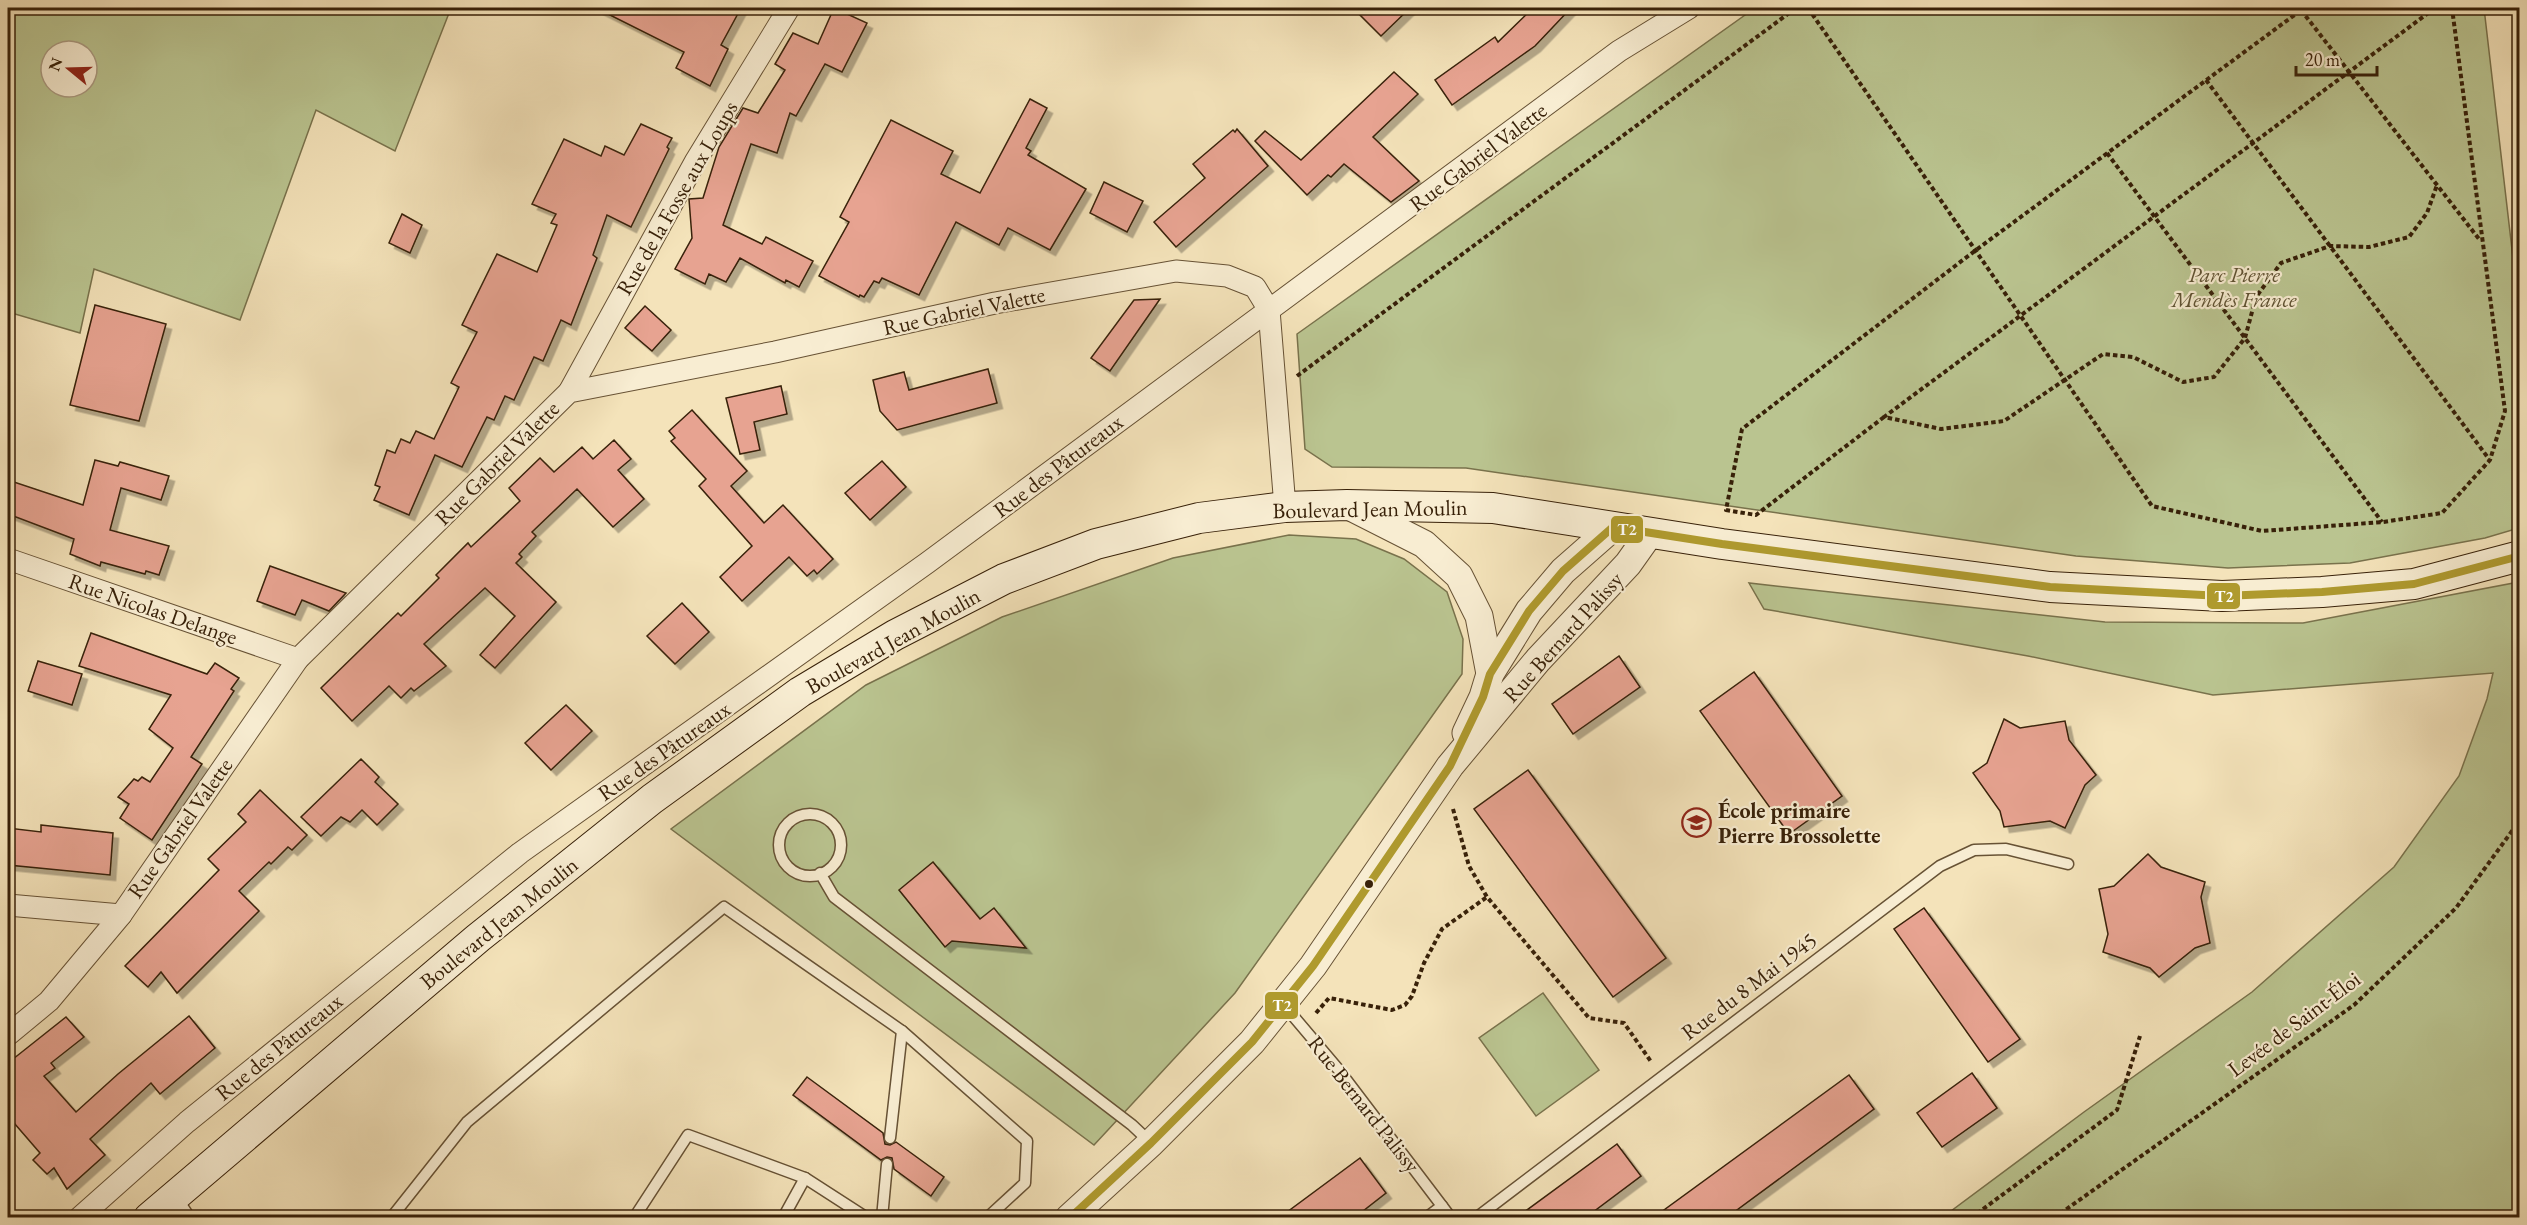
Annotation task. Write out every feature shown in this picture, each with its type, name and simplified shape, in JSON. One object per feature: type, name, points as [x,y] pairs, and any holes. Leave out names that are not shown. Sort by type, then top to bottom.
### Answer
[{"type":"main road","name":"Boulevard Jean Moulin","points":[[149,1218],[183,1207],[478,938],[652,799],[800,692],[895,635],[1004,579],[1096,544],[1199,518],[1285,507],[1493,508],[1650,533],[2050,587],[2222,596],[2322,592],[2414,584],[2520,556]]},
{"type":"street","name":"Rue de la Fosse aux Loups","points":[[569,392],[695,162],[789,8]]},
{"type":"street","name":"Rue Gabriel Valette","points":[[1269,310],[1619,51],[1689,8]]},
{"type":"street","name":"Rue Gabriel Valette","points":[[8,1035],[49,1001],[121,915],[298,659],[569,392],[775,352],[995,303],[1176,271],[1227,276],[1255,287],[1269,310],[1285,507]]},
{"type":"street","name":"Rue des Pâtureaux","points":[[79,1218],[187,1122],[520,853],[927,563],[1269,310]]},
{"type":"street","name":"Rue Bernard Palissy","points":[[1347,506],[1424,544],[1459,576],[1479,616],[1490,674]]},
{"type":"street","name":"Rue Bernard Palissy","points":[[1450,766],[1483,697],[1490,674],[1529,611],[1563,570],[1613,527]]},
{"type":"street","name":"Rue Bernard Palissy","points":[[1069,1218],[1151,1143],[1252,1042],[1313,966],[1450,766],[1538,660],[1628,564],[1650,533]]},
{"type":"street","name":"Rue Nicolas Delange","points":[[8,559],[298,659]]},
{"type":"street","points":[[8,905],[121,915]]},
{"type":"lane","points":[[812,814],[831,822],[840,840],[836,860],[820,873],[811,875],[792,870],[780,854],[780,835],[785,826],[801,815],[812,814]]},
{"type":"lane","name":"Rue du 8 Mai 1945","points":[[1476,1218],[1940,866],[1974,850],[2006,849],[2068,864]]},
{"type":"lane","points":[[820,873],[834,897],[1132,1125],[1151,1143]]},
{"type":"lane","points":[[391,1218],[467,1122],[724,907],[902,1031],[1027,1141],[1025,1183],[987,1218]]},
{"type":"lane","name":"Rue Bernard Palissy","points":[[1282,1004],[1304,1027],[1442,1206]]},
{"type":"lane","points":[[890,1138],[902,1031]]},
{"type":"lane","points":[[634,1218],[688,1135],[805,1178],[867,1218]]},
{"type":"lane","points":[[882,1218],[887,1164]]},
{"type":"lane","points":[[783,1218],[805,1178]]},
{"type":"lane","points":[[1426,1218],[1442,1206],[1451,1218]]},
{"type":"path","points":[[1277,390],[1796,8]]},
{"type":"path","points":[[1808,8],[2152,506],[2262,531],[2383,522],[2442,513],[2490,460],[2505,411],[2452,8]]},
{"type":"path","points":[[2435,8],[2348,72],[2154,217],[2022,317],[1884,417],[1756,515],[1726,510],[1742,429],[1976,250],[2303,9],[2348,72],[2481,241]]},
{"type":"path","points":[[2206,80],[2490,460]]},
{"type":"path","points":[[2107,153],[2383,522]]},
{"type":"path","points":[[1884,417],[1941,429],[2004,421],[2103,354],[2133,357],[2183,382],[2214,377],[2245,338],[2256,297],[2281,263],[2330,246],[2369,247],[2409,237],[2427,213],[2437,185]]},
{"type":"path","points":[[1450,766],[1453,812],[1469,866],[1487,897],[1589,1018],[1624,1023],[1661,1076]]},
{"type":"path","name":"Levée de Saint-Éloi","points":[[2054,1218],[2354,1005],[2456,908],[2520,820]]},
{"type":"path","points":[[1304,1027],[1329,998],[1392,1010],[1405,1005],[1412,996],[1424,963],[1442,929],[1487,897]]},
{"type":"path","points":[[1971,1218],[2117,1110],[2140,1036]]},
{"type":"green space","points":[[8,8],[451,8],[395,151],[316,110],[240,320],[94,269],[80,333],[8,312]]},
{"type":"green space","name":"Parc Pierre Mendès France","points":[[1755,8],[2484,8],[2519,310],[2519,528],[2485,538],[2350,563],[2228,568],[2076,556],[1466,468],[1332,467],[1305,449],[1297,334]]},
{"type":"green space","points":[[1289,535],[1356,539],[1404,559],[1447,592],[1463,639],[1462,674],[1235,993],[1094,1145],[671,829],[866,685],[1002,617],[1173,558]]},
{"type":"green space","points":[[2519,582],[2519,1217],[1943,1217],[2084,1112],[2252,992],[2394,867],[2459,776],[2487,699],[2493,673],[2213,695],[2028,656],[1764,609],[1749,583],[2105,622],[2303,623]]},
{"type":"green space","points":[[1543,993],[1599,1070],[1536,1116],[1479,1038]]},
{"type":"building","points":[[596,8],[741,8],[721,45],[728,49],[710,86],[676,68],[684,52]]},
{"type":"building","points":[[834,8],[867,23],[842,72],[825,64],[796,116],[790,113],[777,153],[751,144],[723,225],[762,244],[766,237],[813,261],[799,287],[786,280],[785,283],[740,258],[726,282],[709,274],[705,284],[675,269],[692,238],[689,199],[703,198],[719,147],[743,108],[758,113],[785,70],[775,64],[793,33],[818,44]]},
{"type":"building","points":[[1353,8],[1410,8],[1381,36]]},
{"type":"building","points":[[1533,8],[1571,8],[1535,46],[1452,105],[1435,80],[1495,37],[1498,42]]},
{"type":"building","points":[[1394,72],[1418,94],[1373,137],[1419,181],[1391,202],[1344,164],[1331,177],[1328,175],[1307,195],[1255,141],[1265,131],[1301,160]]},
{"type":"building","points":[[1030,99],[1047,108],[1026,148],[1031,151],[1028,155],[1086,189],[1050,250],[1008,228],[999,245],[956,222],[919,295],[882,278],[879,283],[874,281],[864,297],[860,295],[859,297],[819,276],[849,222],[840,217],[891,120],[953,151],[941,174],[980,193]]},
{"type":"building","points":[[641,124],[672,138],[667,147],[669,149],[631,227],[607,215],[593,255],[597,258],[571,325],[561,320],[543,361],[534,357],[514,400],[505,396],[494,420],[487,417],[462,467],[435,455],[409,515],[374,500],[380,487],[375,485],[387,450],[395,453],[401,439],[410,443],[416,431],[434,439],[459,387],[451,383],[477,332],[462,325],[497,254],[537,272],[557,225],[551,223],[556,214],[532,204],[564,139],[601,156],[605,146],[624,155]]},
{"type":"building","points":[[1237,129],[1268,166],[1176,247],[1154,222],[1205,178],[1193,164]]},
{"type":"building","points":[[1104,182],[1143,201],[1127,232],[1090,213]]},
{"type":"building","points":[[402,214],[422,225],[410,253],[389,243]]},
{"type":"building","points":[[1160,299],[1110,371],[1091,358],[1134,300]]},
{"type":"building","points":[[95,305],[166,324],[139,421],[70,405]]},
{"type":"building","points":[[645,306],[671,330],[652,351],[625,328]]},
{"type":"building","points":[[988,369],[997,403],[897,430],[880,411],[873,380],[904,372],[909,390]]},
{"type":"building","points":[[781,386],[787,414],[754,422],[760,450],[740,454],[726,398]]},
{"type":"building","points":[[692,410],[747,471],[731,486],[764,523],[783,505],[833,559],[817,574],[814,570],[807,576],[789,557],[742,601],[720,577],[752,546],[699,486],[706,479],[671,441],[675,438],[669,431]]},
{"type":"building","points":[[614,440],[631,459],[618,470],[644,499],[613,527],[577,489],[532,532],[536,536],[519,554],[522,557],[516,563],[556,602],[495,668],[480,655],[515,616],[485,588],[424,644],[446,666],[414,691],[411,688],[401,698],[389,686],[352,721],[321,688],[398,613],[401,616],[439,578],[436,575],[468,543],[471,547],[520,501],[509,488],[540,458],[554,472],[582,447],[593,459]]},
{"type":"building","points":[[95,460],[118,466],[120,462],[169,476],[161,500],[121,488],[110,530],[169,546],[159,575],[146,571],[145,574],[101,562],[100,566],[70,554],[74,539],[8,514],[8,480],[83,505]]},
{"type":"building","points":[[882,461],[906,487],[870,520],[845,493]]},
{"type":"building","points":[[270,566],[346,593],[329,611],[302,600],[295,615],[257,601]]},
{"type":"building","points":[[682,603],[709,632],[675,664],[647,636]]},
{"type":"building","points":[[91,633],[207,674],[215,663],[239,678],[231,689],[234,691],[191,757],[202,764],[152,840],[120,818],[129,804],[118,797],[134,779],[138,781],[142,777],[150,782],[173,748],[149,729],[171,695],[79,666]]},
{"type":"building","points":[[1619,656],[1640,687],[1573,734],[1552,704]]},
{"type":"building","points":[[38,661],[82,674],[72,705],[28,691]]},
{"type":"building","points":[[1754,672],[1842,796],[1789,834],[1700,711]]},
{"type":"building","points":[[566,705],[592,731],[551,770],[525,743]]},
{"type":"building","points":[[2004,719],[2020,728],[2065,721],[2069,740],[2096,775],[2085,785],[2065,828],[2050,821],[2004,827],[2000,811],[1973,773],[1987,763]]},
{"type":"building","points":[[361,759],[379,777],[375,782],[398,804],[377,825],[362,810],[350,822],[341,817],[321,836],[301,817]]},
{"type":"building","points":[[1528,770],[1666,958],[1613,997],[1474,809]]},
{"type":"building","points":[[260,790],[307,835],[292,850],[288,847],[271,864],[269,862],[239,891],[259,911],[177,993],[161,972],[148,987],[125,966],[219,870],[208,859],[246,822],[238,814]]},
{"type":"building","points":[[41,825],[113,833],[110,875],[8,865],[8,828],[41,832]]},
{"type":"building","points":[[2148,854],[2161,867],[2205,882],[2201,897],[2210,943],[2195,948],[2159,977],[2150,968],[2103,952],[2108,934],[2099,889],[2114,886]]},
{"type":"building","points":[[933,862],[980,919],[994,908],[1026,948],[952,941],[945,947],[899,890]]},
{"type":"building","points":[[1924,908],[2020,1039],[1988,1062],[1894,929]]},
{"type":"building","points":[[189,1016],[215,1048],[160,1094],[151,1083],[90,1139],[105,1155],[67,1189],[54,1168],[47,1174],[33,1160],[40,1153],[8,1116],[8,1063],[66,1017],[84,1037],[51,1063],[55,1068],[44,1076],[76,1112]]},
{"type":"building","points":[[1972,1073],[1997,1108],[1942,1147],[1917,1113]]},
{"type":"building","points":[[1849,1075],[1874,1109],[1726,1218],[1653,1218]]},
{"type":"building","points":[[807,1077],[883,1133],[885,1144],[890,1145],[896,1142],[944,1177],[931,1196],[894,1169],[892,1158],[887,1157],[881,1160],[793,1095]]},
{"type":"building","points":[[1617,1144],[1641,1176],[1585,1218],[1516,1218]]},
{"type":"building","points":[[1360,1158],[1386,1193],[1354,1218],[1279,1218]]},
{"type":"transit line","name":"T2","points":[[1070,1218],[1151,1143],[1252,1042],[1313,966],[1450,766],[1483,697],[1490,674],[1529,611],[1563,571],[1613,527],[1722,544],[2050,587],[2222,596],[2322,592],[2414,584],[2520,556]]},
{"type":"place","name":"École primaire Pierre Brossolette","points":[[1697,823]]}]
